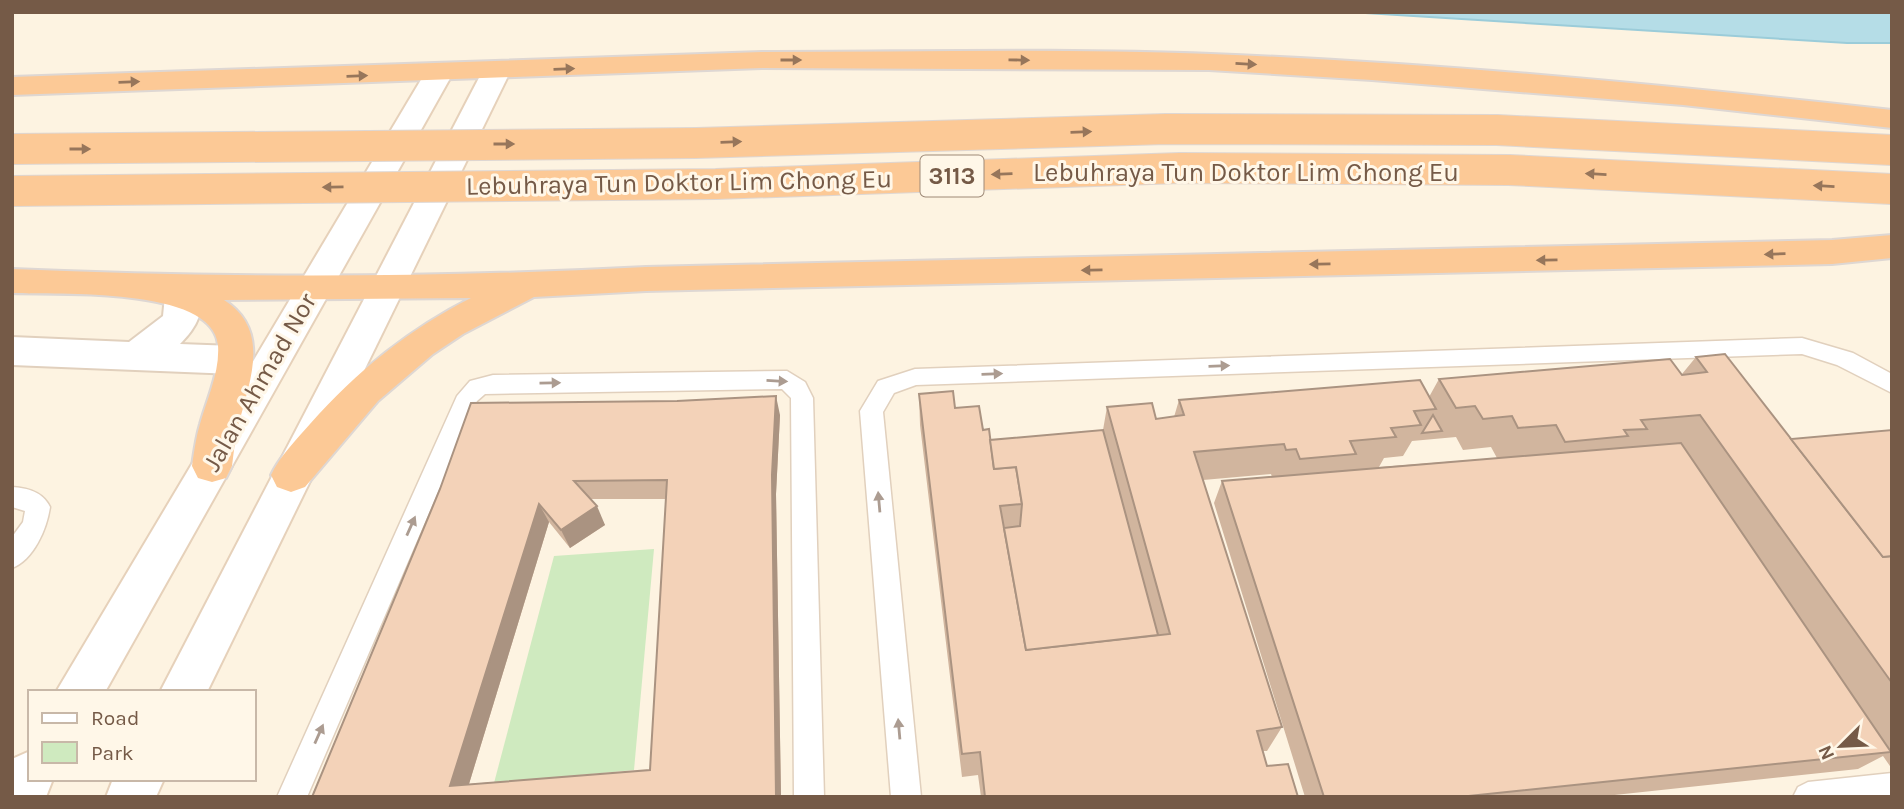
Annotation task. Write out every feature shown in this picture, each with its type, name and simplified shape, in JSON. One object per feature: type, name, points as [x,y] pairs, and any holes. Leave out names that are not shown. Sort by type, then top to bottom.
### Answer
[{"type":"highway","points":[[12,86],[439,74],[762,60],[1209,62],[1372,71],[1683,96],[1892,119]]},
{"type":"highway","name":"Lebuhraya Tun Doktor Lim Chong Eu","points":[[12,149],[696,143],[1207,129],[1497,130],[1892,150]]},
{"type":"highway","name":"Lebuhraya Tun Doktor Lim Chong Eu","points":[[12,191],[716,184],[1180,168],[1509,170],[1892,189]]},
{"type":"highway","points":[[12,281],[173,292],[1661,257],[1832,252],[1892,246]]},
{"type":"highway","points":[[291,475],[366,386],[411,347],[500,299],[538,285]]},
{"type":"highway","points":[[173,292],[218,313],[229,324],[236,340],[233,381],[220,420],[212,466]]},
{"type":"main road","points":[[184,690],[496,72]]},
{"type":"main road","name":"Jalan Ahmad Nor","points":[[80,690],[439,74]]},
{"type":"main road","points":[[135,356],[159,342],[181,321],[173,292]]},
{"type":"main road","points":[[12,351],[234,360]]},
{"type":"main road","points":[[131,797],[138,781]]},
{"type":"lane","points":[[906,797],[871,411],[886,387],[915,377],[1802,346],[1845,359],[1892,385]]},
{"type":"lane","points":[[292,797],[468,396],[478,387],[493,384],[787,380],[797,388],[802,398],[809,797]]},
{"type":"lane","points":[[12,498],[25,498],[38,507],[35,525],[12,557]]},
{"type":"lane","points":[[1808,797],[1852,795],[1892,788]]},
{"type":"green space","points":[[654,549],[634,770],[494,783],[554,556]]},
{"type":"water","points":[[1349,12],[1892,12],[1892,43],[1847,43]]},
{"type":"building","points":[[1725,354],[1883,557],[1892,556],[1892,683],[1700,415],[1641,420],[1647,429],[1624,430],[1628,436],[1565,442],[1556,425],[1518,428],[1512,416],[1483,419],[1475,406],[1456,408],[1439,379],[1670,359],[1682,375],[1707,372],[1696,357]]},
{"type":"building","points":[[1420,380],[1436,409],[1414,411],[1421,425],[1391,428],[1396,437],[1350,441],[1356,454],[1300,459],[1296,449],[1286,450],[1284,444],[1194,452],[1282,727],[1257,731],[1267,766],[1288,764],[1298,797],[985,797],[980,752],[962,754],[919,394],[953,391],[955,408],[979,406],[983,430],[989,429],[994,469],[1016,467],[1022,504],[1000,506],[1026,650],[1170,634],[1107,407],[1152,403],[1156,419],[1184,415],[1179,400]]},
{"type":"building","points":[[776,396],[772,475],[776,797],[312,797],[440,489],[471,403],[677,401]],"holes":[[[667,480],[650,770],[450,786],[539,504],[561,530],[597,506],[574,481]]]},
{"type":"building","points":[[1433,415],[1442,431],[1422,433]]},
{"type":"building","points":[[1103,430],[1158,635],[1026,650],[1004,528],[1020,526],[1022,504],[1016,467],[994,469],[990,440]]},
{"type":"building","points":[[1892,430],[1892,556],[1883,557],[1791,439]]},
{"type":"building","points":[[1681,443],[1891,752],[1459,797],[1324,797],[1222,481]]}]
